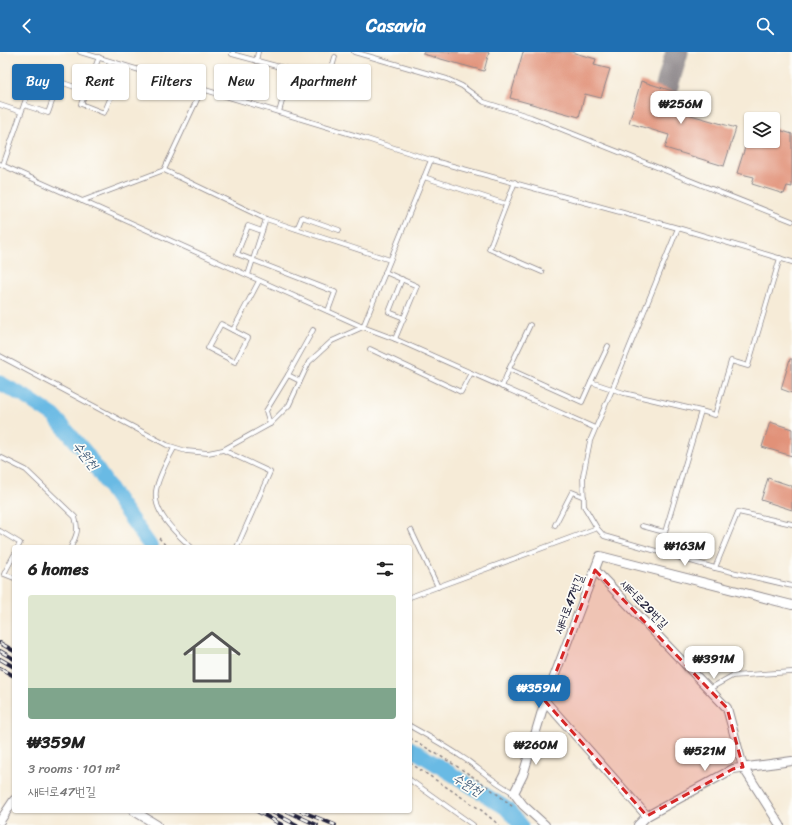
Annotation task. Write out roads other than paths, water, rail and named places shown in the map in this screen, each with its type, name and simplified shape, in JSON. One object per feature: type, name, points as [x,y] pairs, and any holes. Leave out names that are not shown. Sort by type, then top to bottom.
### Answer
[{"type":"street","name":"새터로47번길","points":[[514,793],[523,775],[545,701],[600,556],[792,605]]},
{"type":"street","name":"새터로29번길","points":[[594,570],[727,708],[743,767],[780,825]]},
{"type":"street","points":[[545,701],[647,816]]},
{"type":"street","points":[[638,825],[647,816],[733,768],[792,761]]},
{"type":"street","points":[[514,793],[523,805],[545,825]]},
{"type":"street","points":[[0,821],[12,803]]},
{"type":"street","points":[[137,813],[157,825]]},
{"type":"lane","points":[[80,52],[137,69]]},
{"type":"lane","points":[[233,52],[232,54],[277,66]]},
{"type":"lane","points":[[256,60],[258,52]]},
{"type":"lane","points":[[354,52],[447,79],[462,86],[484,102],[531,117],[792,221]]},
{"type":"lane","points":[[96,64],[99,57]]},
{"type":"lane","points":[[333,64],[335,57]]},
{"type":"lane","points":[[206,90],[431,160],[678,228],[792,262]]},
{"type":"lane","points":[[26,100],[2,165],[328,312],[362,327],[395,339],[595,428]]},
{"type":"lane","points":[[24,105],[48,113],[53,100]]},
{"type":"lane","points":[[83,100],[81,104],[104,113],[110,100]]},
{"type":"lane","points":[[82,201],[164,170],[197,100]]},
{"type":"lane","points":[[279,112],[282,100]]},
{"type":"lane","points":[[0,105],[21,112]]},
{"type":"lane","points":[[0,356],[166,446],[186,452],[208,453],[223,450],[270,424],[289,405],[309,362],[332,341],[362,327],[431,160]]},
{"type":"lane","points":[[164,170],[266,219],[390,260]]},
{"type":"lane","points":[[424,177],[506,204]]},
{"type":"lane","points":[[515,182],[488,249],[542,272]]},
{"type":"lane","points":[[297,229],[302,217],[339,230]]},
{"type":"lane","points":[[248,275],[266,219]]},
{"type":"lane","points":[[262,232],[248,226],[237,254],[335,292],[328,312]]},
{"type":"lane","points":[[678,228],[590,441],[583,476],[584,506],[596,528],[604,536],[715,568],[792,586]]},
{"type":"lane","points":[[592,382],[612,390],[715,415],[731,361],[748,366],[780,258]]},
{"type":"lane","points":[[385,272],[417,286],[395,339]]},
{"type":"lane","points":[[402,279],[389,312],[404,318]]},
{"type":"lane","points":[[234,330],[259,281]]},
{"type":"lane","points":[[221,324],[234,330],[248,338],[235,362],[208,348],[221,324]]},
{"type":"lane","points":[[502,387],[530,325]]},
{"type":"lane","points":[[270,424],[266,411],[313,330]]},
{"type":"lane","points":[[510,369],[582,402],[608,346]]},
{"type":"lane","points":[[370,349],[461,392],[471,373]]},
{"type":"lane","points":[[288,375],[300,381]]},
{"type":"lane","points":[[659,552],[701,411]]},
{"type":"lane","points":[[174,448],[156,491],[157,505],[164,519],[189,545]]},
{"type":"lane","points":[[223,450],[270,472],[238,545]]},
{"type":"lane","points":[[0,457],[26,470],[75,517],[78,528],[76,537],[71,545]]},
{"type":"lane","points":[[555,525],[572,492],[584,497]]},
{"type":"lane","points":[[715,568],[738,512],[792,524]]},
{"type":"lane","points":[[642,526],[664,532]]},
{"type":"lane","points":[[412,596],[596,528]]},
{"type":"lane","points":[[411,530],[438,587]]},
{"type":"lane","points":[[0,531],[20,543],[19,545]]},
{"type":"lane","points":[[12,559],[4,574],[12,577]]},
{"type":"lane","points":[[709,689],[732,676],[792,672]]},
{"type":"lane","points":[[412,727],[443,745],[498,784],[514,793]]},
{"type":"lane","points":[[412,781],[474,825]]},
{"type":"waterway","name":"수원천","points":[[0,383],[24,396],[54,416],[86,453],[150,545]]},
{"type":"waterway","name":"수원천","points":[[412,749],[506,808],[521,825]]},
{"type":"railway","points":[[0,643],[12,650]]},
{"type":"railway","points":[[0,651],[12,658]]},
{"type":"railway","points":[[0,659],[12,666]]},
{"type":"railway","points":[[0,668],[12,675]]},
{"type":"railway","points":[[261,813],[282,825]]},
{"type":"railway","points":[[274,813],[297,825]]},
{"type":"railway","points":[[291,813],[317,825]]},
{"type":"railway","points":[[306,813],[335,825]]}]
